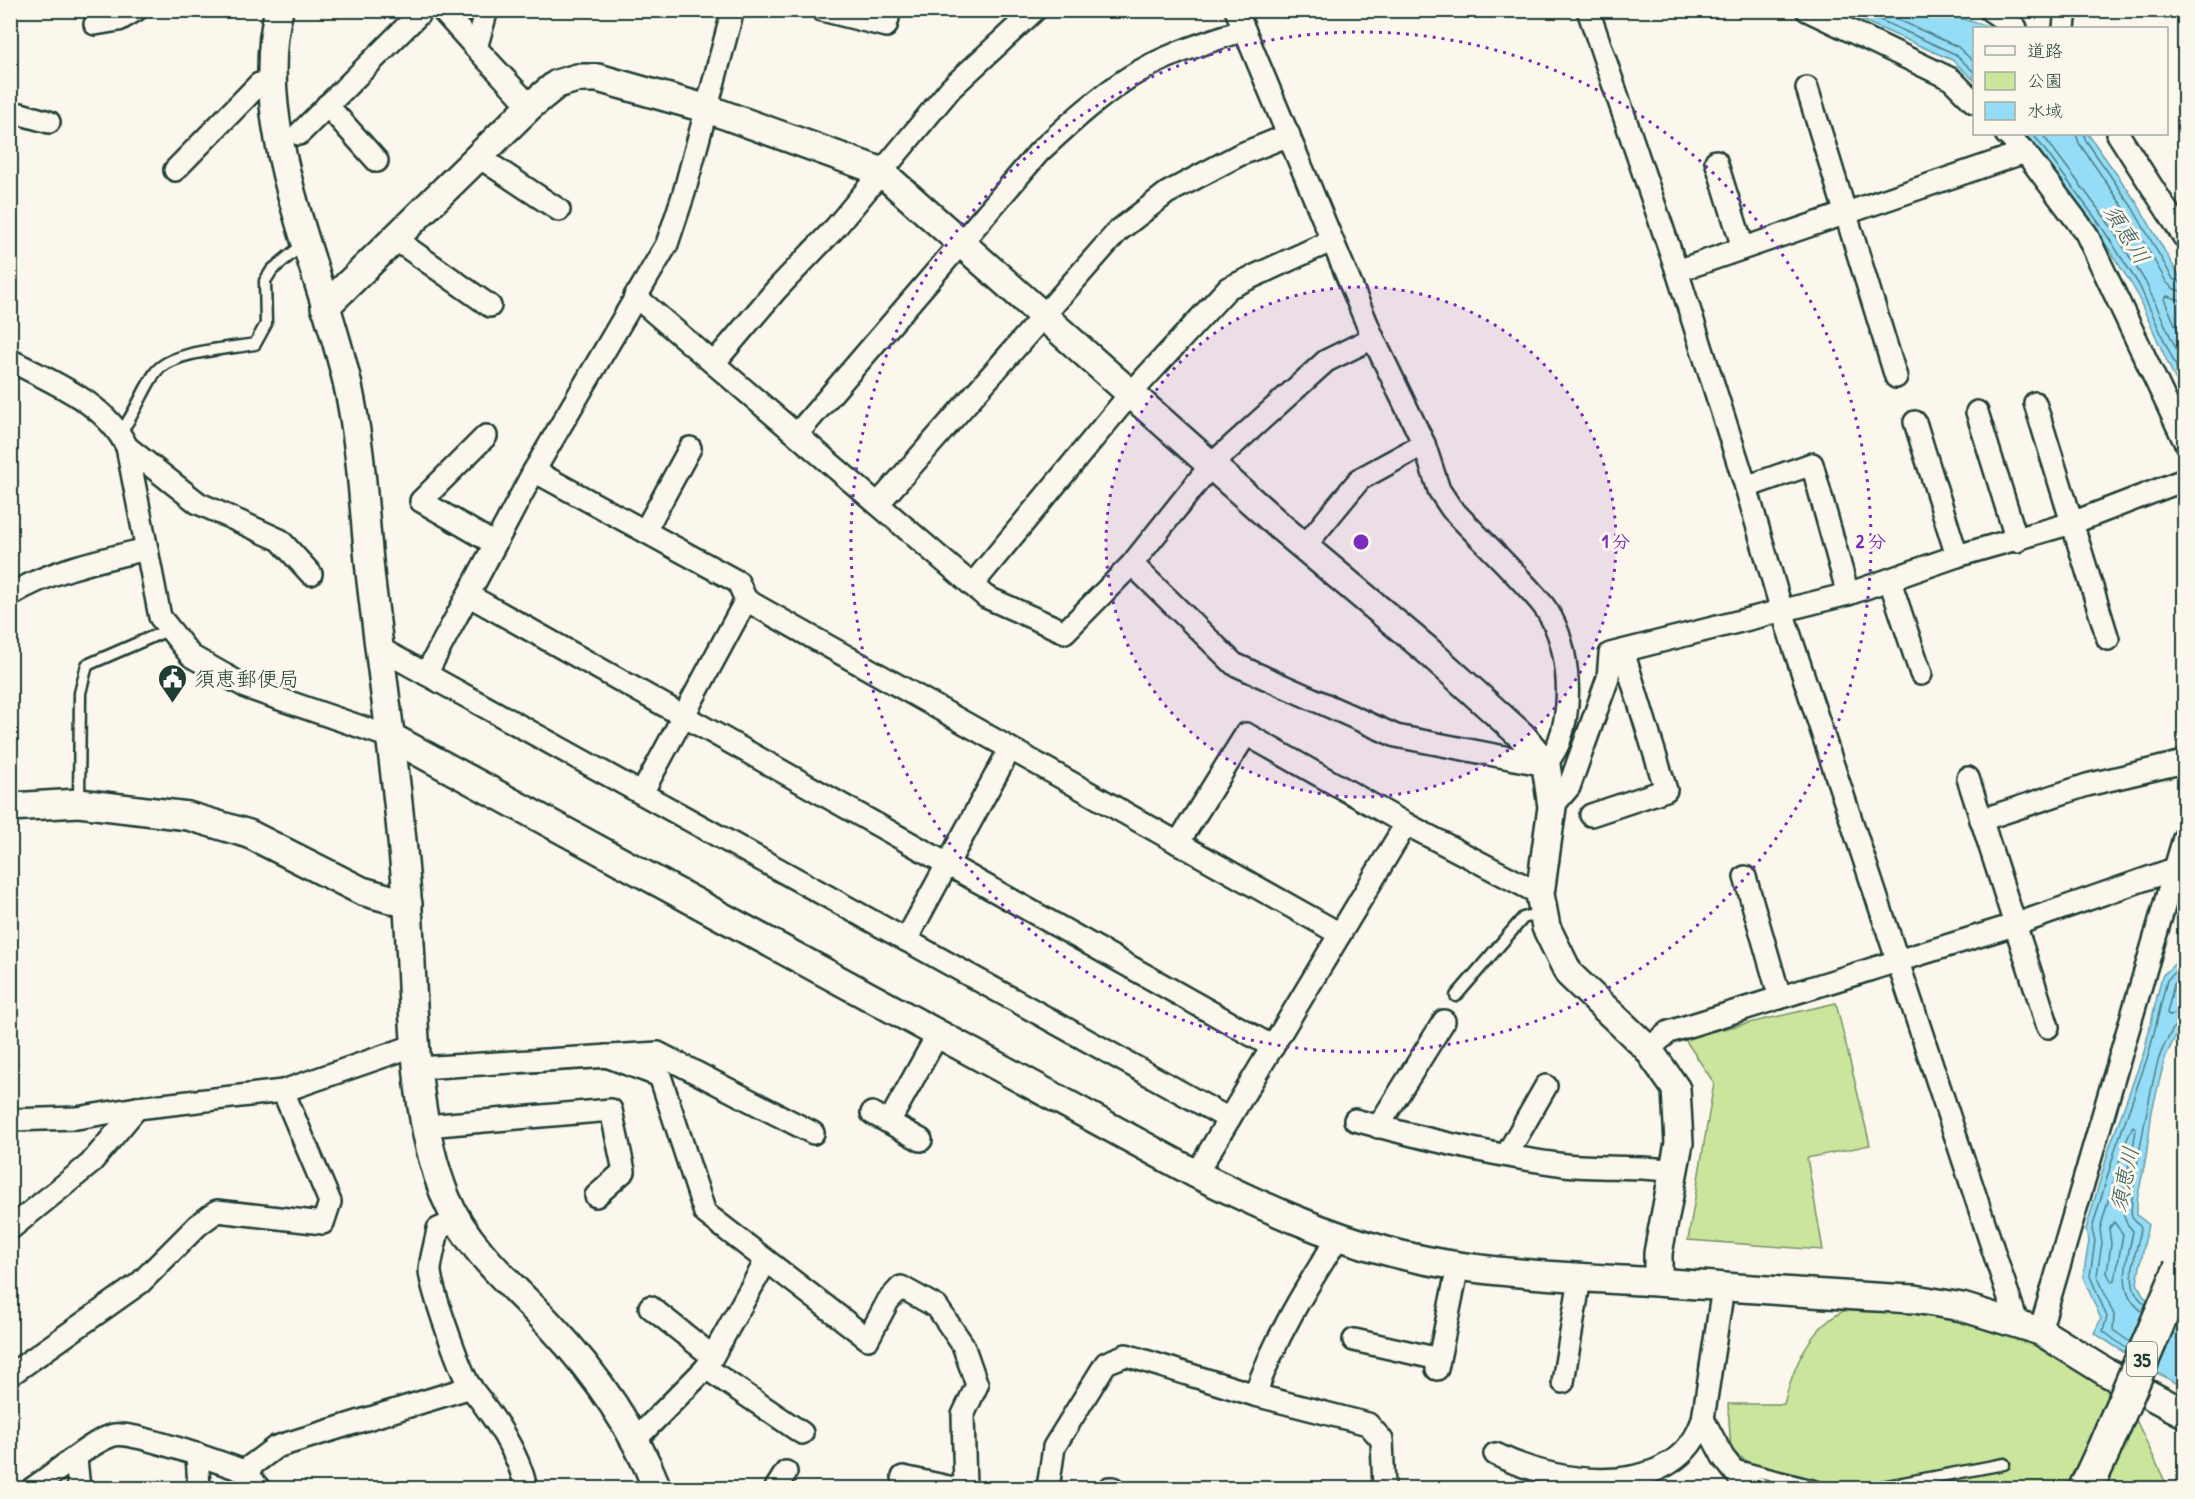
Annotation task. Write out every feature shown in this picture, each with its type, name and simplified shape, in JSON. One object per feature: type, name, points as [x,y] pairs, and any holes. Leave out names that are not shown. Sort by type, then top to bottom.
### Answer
[{"type":"main road","name":"35","points":[[2086,1488],[2182,1262]]},
{"type":"street","points":[[95,24],[119,20],[136,10]]},
{"type":"street","points":[[279,10],[270,82],[282,150],[347,382],[357,432],[379,648],[393,738],[408,904],[417,1057],[426,1126],[437,1172],[447,1201],[478,1248],[593,1375],[635,1440],[657,1488]]},
{"type":"street","points":[[299,134],[423,10]]},
{"type":"street","points":[[442,10],[531,106]]},
{"type":"street","points":[[476,48],[487,10]]},
{"type":"street","points":[[426,674],[534,471],[667,244],[708,110],[733,10]]},
{"type":"street","points":[[822,10],[886,26],[890,10]]},
{"type":"street","points":[[714,363],[776,290],[836,227],[951,88],[1035,10]]},
{"type":"street","points":[[1236,10],[1373,338],[1424,444],[1439,490],[1451,508],[1544,606],[1562,644],[1568,677],[1568,703],[1559,742],[1546,765]]},
{"type":"street","points":[[1588,10],[1677,271],[1746,487],[1782,610],[1898,961],[2028,1327]]},
{"type":"street","points":[[1807,10],[1951,79],[1973,101]]},
{"type":"street","points":[[1990,10],[2015,27]]},
{"type":"street","points":[[2064,27],[2066,10]]},
{"type":"street","points":[[796,434],[1039,152],[1082,112],[1139,72],[1188,48],[1244,30]]},
{"type":"street","points":[[325,307],[531,106],[557,84],[577,78],[598,78],[708,110],[880,171],[1304,547],[1427,650],[1522,736],[1546,765],[1552,807],[1541,903],[1546,927],[1569,974],[1648,1048],[1676,1089],[1679,1143],[1658,1253],[1658,1282]]},
{"type":"street","points":[[175,170],[259,84],[270,82]]},
{"type":"street","points":[[1807,88],[1896,377]]},
{"type":"street","points":[[327,105],[377,161]]},
{"type":"street","points":[[10,115],[21,114],[49,122]]},
{"type":"street","points":[[878,504],[1119,231],[1167,193],[1239,155],[1289,135]]},
{"type":"street","points":[[2007,135],[2025,152],[2086,233],[2184,440]]},
{"type":"street","points":[[2119,135],[2184,237]]},
{"type":"street","points":[[1677,271],[2025,152]]},
{"type":"street","points":[[479,157],[559,210]]},
{"type":"street","points":[[1716,161],[1743,248]]},
{"type":"street","points":[[395,239],[490,306]]},
{"type":"street","points":[[972,585],[1131,393],[1228,288],[1331,241]]},
{"type":"street","points":[[635,296],[986,597],[1065,632],[1132,564],[1211,465],[1326,361],[1373,338]]},
{"type":"street","points":[[10,360],[86,401],[123,440],[198,503],[280,540],[311,574]]},
{"type":"street","points":[[2035,403],[2108,639]]},
{"type":"street","points":[[1977,412],[2017,541]]},
{"type":"street","points":[[1915,422],[1957,556]]},
{"type":"street","points":[[486,436],[421,501],[495,544]]},
{"type":"street","points":[[123,440],[160,617],[191,656],[249,688],[393,738],[1196,1174],[1248,1200],[1338,1236],[1392,1253],[1458,1266],[1581,1278],[1915,1299],[1962,1306],[2028,1327],[2184,1413]]},
{"type":"street","points":[[1304,547],[1360,479],[1424,444]]},
{"type":"street","points":[[645,531],[690,448]]},
{"type":"street","points":[[1746,487],[1812,464],[1848,594]]},
{"type":"street","points":[[534,471],[738,582],[746,600],[1340,934]]},
{"type":"street","points":[[1552,807],[1569,787],[1608,678],[1610,654],[1848,594],[1957,556],[2017,541],[2072,523],[2184,480]]},
{"type":"street","points":[[10,595],[26,585],[89,563],[147,549]]},
{"type":"street","points":[[1132,564],[1234,664],[1396,736],[1546,765]]},
{"type":"street","points":[[1890,580],[1921,674]]},
{"type":"street","points":[[468,595],[1272,1047]]},
{"type":"street","points":[[642,793],[746,600]]},
{"type":"street","points":[[379,648],[1229,1119]]},
{"type":"street","points":[[1591,815],[1666,790],[1623,651]]},
{"type":"street","points":[[1178,843],[1246,734],[1541,903]]},
{"type":"street","points":[[906,940],[1010,749]]},
{"type":"street","points":[[1981,820],[2087,785],[2184,762]]},
{"type":"street","points":[[1968,778],[2048,1027]]},
{"type":"street","points":[[10,807],[79,802],[188,816],[249,834],[362,891],[408,904]]},
{"type":"street","points":[[1196,1174],[1406,824]]},
{"type":"street","points":[[2028,1327],[2177,868],[2184,838]]},
{"type":"street","points":[[1648,1048],[1669,1032],[2014,925],[2177,868]]},
{"type":"street","points":[[1744,877],[1780,998]]},
{"type":"street","points":[[1378,1126],[1444,1021]]},
{"type":"street","points":[[921,1140],[881,1118],[938,1034]]},
{"type":"street","points":[[10,1120],[78,1118],[138,1108],[283,1091],[417,1057],[606,1056],[658,1053],[813,1133]]},
{"type":"street","points":[[606,1056],[660,1076],[705,1214],[867,1339],[888,1301],[901,1287],[937,1307],[963,1345],[977,1385],[963,1415],[965,1488]]},
{"type":"street","points":[[1507,1154],[1546,1086]]},
{"type":"street","points":[[10,1375],[140,1283],[198,1225],[217,1211],[323,1223],[330,1202],[283,1091]]},
{"type":"street","points":[[10,1229],[90,1164],[138,1108]]},
{"type":"street","points":[[426,1126],[611,1110],[624,1171],[596,1196]]},
{"type":"street","points":[[1355,1120],[1454,1147],[1566,1165],[1650,1167],[1675,1171]]},
{"type":"street","points":[[458,1220],[438,1229],[430,1271],[457,1360],[471,1387],[481,1397],[513,1452],[526,1488]]},
{"type":"street","points":[[1255,1395],[1262,1374],[1309,1283],[1338,1236]]},
{"type":"street","points":[[635,1440],[709,1362],[766,1260]]},
{"type":"street","points":[[1354,1340],[1438,1364],[1458,1266]]},
{"type":"street","points":[[1563,1382],[1581,1278]]},
{"type":"street","points":[[1495,1454],[1550,1477],[1589,1486],[1642,1487],[1669,1475],[1685,1460],[1698,1439],[1723,1288]]},
{"type":"street","points":[[650,1308],[709,1362],[802,1433]]},
{"type":"street","points":[[1047,1488],[1054,1447],[1106,1363],[1126,1355],[1255,1395],[1368,1424],[1382,1440],[1384,1488]]},
{"type":"street","points":[[244,1471],[276,1447],[471,1387]]},
{"type":"street","points":[[1703,1419],[1728,1464],[1741,1480],[1759,1488]]},
{"type":"street","points":[[33,1488],[100,1441],[117,1434],[197,1454],[244,1471],[259,1488]]},
{"type":"street","points":[[197,1454],[199,1488]]},
{"type":"street","points":[[76,1459],[79,1488]]},
{"type":"street","points":[[903,1477],[953,1488]]},
{"type":"lane","points":[[123,440],[153,375],[171,359],[255,344],[266,324],[265,281],[272,270],[296,251],[308,247]]},
{"type":"lane","points":[[79,802],[80,693],[87,665],[170,629]]},
{"type":"lane","points":[[1456,996],[1523,918],[1541,903]]},
{"type":"lane","points":[[1728,1464],[1822,1488]]},
{"type":"lane","points":[[1876,1488],[2004,1464]]},
{"type":"green space","points":[[1836,1003],[1870,1145],[1807,1158],[1823,1250],[1688,1240],[1714,1083],[1684,1038]]},
{"type":"green space","points":[[1871,1302],[1992,1327],[2078,1358],[2123,1392],[2168,1488],[1787,1488],[1731,1451],[1728,1404],[1784,1404],[1795,1369],[1812,1338],[1836,1315],[1852,1307]]},
{"type":"water","points":[[1841,11],[1934,11],[1991,27],[1973,27],[1973,79],[1952,60]]},
{"type":"water","name":"須恵川","points":[[2026,135],[2089,135],[2137,203],[2179,276],[2184,279],[2184,399],[2134,288],[2094,226]]},
{"type":"water","name":"須恵川","points":[[2184,955],[2184,1019],[2165,1058],[2152,1111],[2137,1200],[2137,1215],[2148,1224],[2137,1283],[2144,1297],[2184,1323],[2184,1387],[2153,1371],[2094,1333],[2101,1319],[2083,1277],[2089,1241],[2086,1229],[2110,1146],[2144,1052],[2162,976]]},
{"type":"place","name":"須恵郵便局","points":[[173,704]]}]
